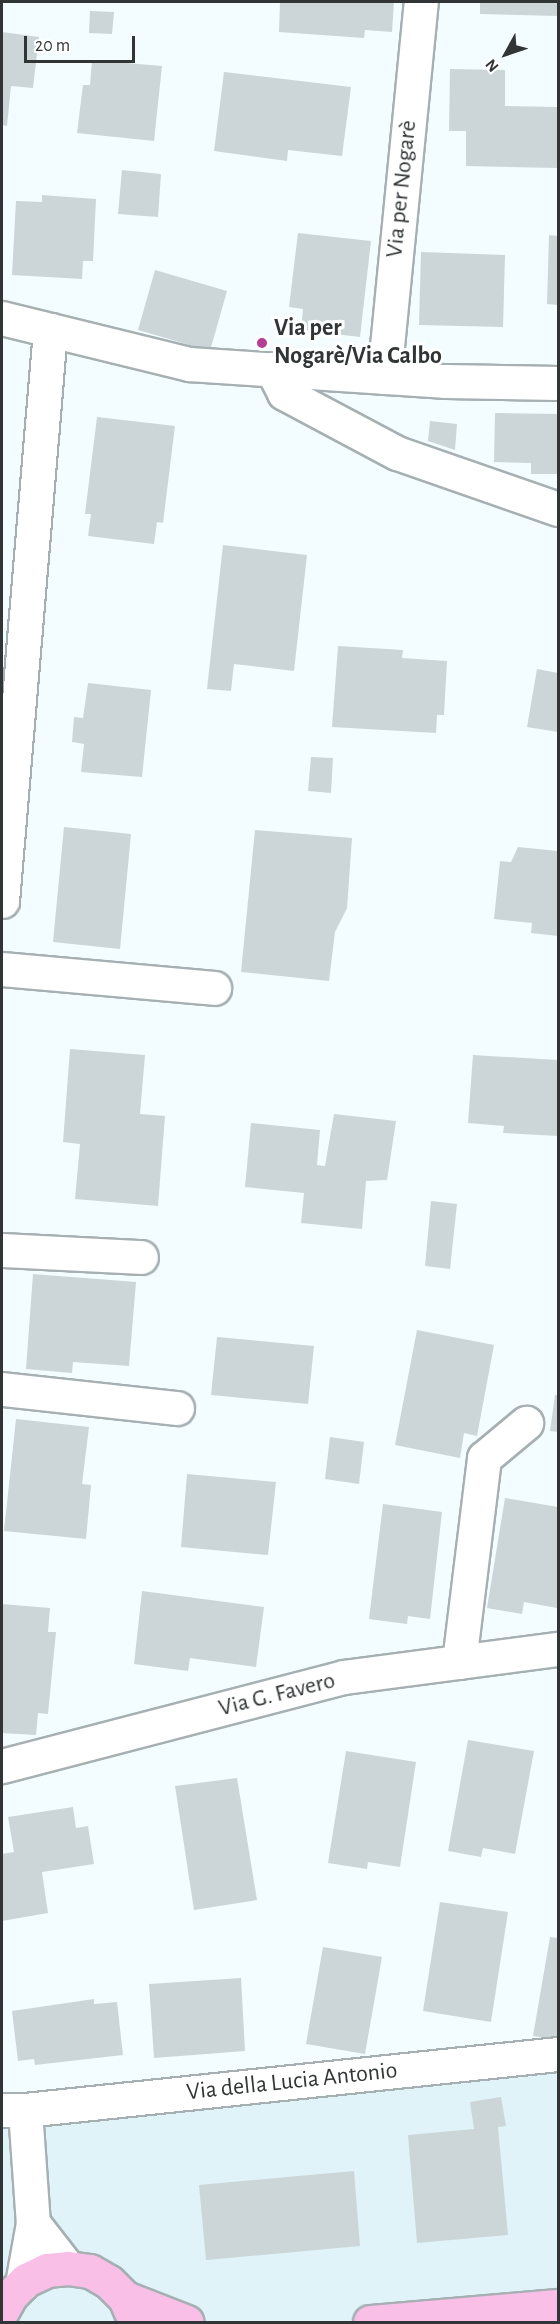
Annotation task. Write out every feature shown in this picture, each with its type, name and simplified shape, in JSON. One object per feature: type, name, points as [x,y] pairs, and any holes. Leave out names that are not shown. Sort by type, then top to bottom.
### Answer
[{"type":"main road","points":[[2,2312],[22,2284],[46,2270],[68,2268],[100,2277],[130,2310],[187,2322]]},
{"type":"main road","points":[[370,2322],[558,2306]]},
{"type":"street","name":"Via per Nogarè","points":[[384,377],[421,2]]},
{"type":"street","points":[[2,318],[189,364],[384,377],[558,383]]},
{"type":"street","points":[[2,901],[6,792],[50,330]]},
{"type":"street","points":[[272,369],[284,393],[397,453],[558,509]]},
{"type":"street","points":[[2,969],[214,988]]},
{"type":"street","points":[[2,1250],[141,1257]]},
{"type":"street","points":[[2,1389],[177,1408]]},
{"type":"street","points":[[459,1662],[484,1458],[526,1423]]},
{"type":"street","name":"Via G. Favero","points":[[2,1766],[344,1677],[558,1649]]},
{"type":"street","name":"Via della Lucia Antonio","points":[[13,2110],[558,2054]]},
{"type":"street","points":[[13,2110],[33,2223],[22,2284]]},
{"type":"street","points":[[33,2223],[68,2268]]},
{"type":"shaded area","points":[[558,2062],[558,2322],[2,2322],[2,2119]]},
{"type":"building","points":[[280,2],[394,2],[392,32],[365,30],[364,38],[279,32]]},
{"type":"building","points":[[480,2],[558,2],[558,16],[480,14]]},
{"type":"building","points":[[90,11],[114,12],[112,34],[89,33]]},
{"type":"building","points":[[2,32],[39,37],[33,88],[11,86],[7,126],[2,125]]},
{"type":"building","points":[[92,60],[162,66],[154,141],[77,133],[83,85],[90,85]]},
{"type":"building","points":[[450,69],[505,70],[505,106],[558,107],[558,168],[466,166],[466,131],[449,131]]},
{"type":"building","points":[[224,72],[351,87],[342,156],[288,150],[287,161],[214,151]]},
{"type":"building","points":[[122,170],[161,174],[158,217],[118,214]]},
{"type":"building","points":[[42,195],[96,199],[93,261],[83,261],[82,279],[12,275],[16,201],[42,202]]},
{"type":"building","points":[[298,233],[371,241],[360,337],[301,330],[303,309],[289,307]]},
{"type":"building","points":[[549,235],[558,236],[558,305],[547,304]]},
{"type":"building","points":[[421,252],[505,255],[503,327],[419,325]]},
{"type":"building","points":[[155,270],[227,291],[210,351],[138,330]]},
{"type":"building","points":[[495,413],[558,414],[558,474],[531,474],[531,463],[494,462]]},
{"type":"building","points":[[97,417],[175,426],[163,523],[157,522],[154,544],[88,536],[91,514],[85,514]]},
{"type":"building","points":[[430,421],[457,424],[455,450],[428,441]]},
{"type":"building","points":[[223,545],[307,555],[294,671],[234,664],[231,691],[207,689]]},
{"type":"building","points":[[338,646],[403,650],[402,658],[447,661],[444,715],[437,715],[436,733],[332,727]]},
{"type":"building","points":[[537,669],[558,673],[558,732],[527,727]]},
{"type":"building","points":[[88,683],[151,690],[142,777],[81,772],[84,744],[72,742],[74,717],[83,718]]},
{"type":"building","points":[[311,757],[333,758],[331,793],[308,791]]},
{"type":"building","points":[[64,827],[131,834],[120,949],[53,942]]},
{"type":"building","points":[[255,830],[352,838],[347,908],[335,932],[329,981],[241,972]]},
{"type":"building","points":[[518,847],[558,851],[558,936],[531,933],[532,923],[494,919],[500,861],[511,862]]},
{"type":"building","points":[[70,1049],[145,1055],[140,1114],[165,1116],[158,1206],[75,1199],[80,1144],[63,1142]]},
{"type":"building","points":[[473,1055],[558,1060],[558,1136],[503,1133],[504,1126],[468,1123]]},
{"type":"building","points":[[334,1114],[396,1121],[387,1180],[366,1181],[362,1229],[301,1223],[304,1193],[245,1187],[251,1123],[320,1130],[317,1165],[325,1166]]},
{"type":"building","points":[[431,1201],[457,1204],[450,1269],[425,1266]]},
{"type":"building","points":[[33,1274],[136,1282],[129,1366],[73,1362],[72,1373],[26,1369]]},
{"type":"building","points":[[417,1330],[494,1345],[477,1436],[464,1433],[460,1458],[395,1445]]},
{"type":"building","points":[[217,1337],[314,1346],[308,1404],[211,1395]]},
{"type":"building","points":[[555,1395],[558,1395],[558,1432],[550,1431]]},
{"type":"building","points":[[16,1419],[89,1427],[82,1484],[91,1485],[86,1539],[4,1531]]},
{"type":"building","points":[[330,1437],[364,1442],[359,1484],[325,1479]]},
{"type":"building","points":[[187,1474],[276,1482],[268,1555],[181,1547]]},
{"type":"building","points":[[505,1498],[558,1507],[557,1608],[524,1602],[522,1614],[487,1608]]},
{"type":"building","points":[[383,1504],[442,1512],[430,1619],[408,1616],[407,1624],[369,1619]]},
{"type":"building","points":[[142,1591],[264,1607],[256,1667],[190,1658],[188,1671],[134,1664]]},
{"type":"building","points":[[2,1604],[50,1608],[48,1632],[56,1632],[48,1714],[38,1713],[36,1735],[2,1733]]},
{"type":"building","points":[[468,1740],[534,1751],[515,1854],[483,1848],[481,1857],[448,1851]]},
{"type":"building","points":[[346,1751],[416,1762],[400,1867],[368,1862],[367,1869],[328,1863]]},
{"type":"building","points":[[237,1778],[257,1900],[194,1910],[175,1786]]},
{"type":"building","points":[[73,1807],[76,1828],[88,1826],[94,1864],[42,1872],[48,1913],[2,1921],[2,1854],[14,1852],[8,1817]]},
{"type":"building","points":[[440,1902],[508,1912],[491,2022],[423,2011]]},
{"type":"building","points":[[550,1937],[558,1938],[558,2040],[533,2036]]},
{"type":"building","points":[[323,1947],[382,1957],[365,2054],[306,2044]]},
{"type":"building","points":[[241,1978],[245,2051],[154,2058],[149,1984]]},
{"type":"building","points":[[94,1999],[94,2004],[117,2002],[123,2055],[35,2065],[34,2059],[18,2061],[12,2011]]},
{"type":"building","points":[[501,2097],[506,2126],[498,2127],[508,2235],[417,2243],[408,2135],[474,2129],[470,2102]]},
{"type":"building","points":[[354,2171],[360,2246],[206,2260],[199,2185]]},
{"type":"place","name":"Via per Nogarè/Via Calbo","points":[[262,343]]}]
